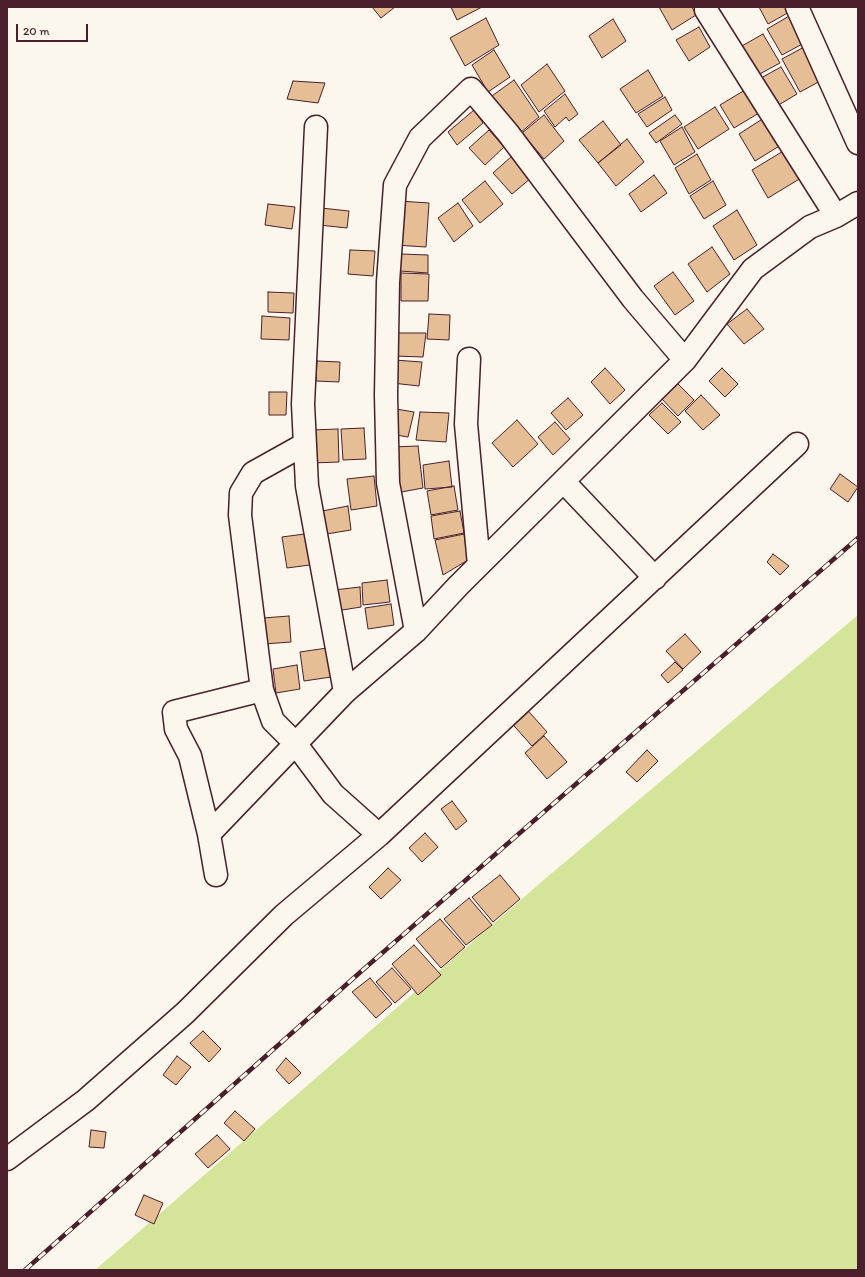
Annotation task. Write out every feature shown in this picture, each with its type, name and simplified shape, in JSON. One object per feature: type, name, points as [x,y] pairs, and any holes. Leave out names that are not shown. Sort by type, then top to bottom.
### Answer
[{"type":"street","points":[[798,7],[858,143]]},
{"type":"street","points":[[706,8],[836,216]]},
{"type":"street","points":[[416,631],[388,483],[386,395],[388,282],[395,184],[420,138],[471,89],[508,133],[633,299],[685,360]]},
{"type":"street","points":[[316,127],[302,404],[304,444],[307,486],[345,692]]},
{"type":"street","points":[[209,834],[345,692],[416,631],[479,565],[685,360],[753,269],[810,227],[836,216],[858,203]]},
{"type":"street","points":[[469,359],[466,424],[479,565]]},
{"type":"street","points":[[304,444],[253,473],[241,493],[240,515],[262,690],[273,721],[295,743],[333,794],[379,834]]},
{"type":"street","points":[[7,1159],[92,1095],[185,1013],[284,915],[379,834],[798,444]]},
{"type":"street","points":[[564,482],[655,578]]},
{"type":"street","points":[[216,875],[209,834],[190,756],[176,729],[174,712],[262,690]]},
{"type":"green space","points":[[858,615],[858,1270],[95,1270],[546,878]]},
{"type":"building","points":[[372,7],[395,7],[381,18]]},
{"type":"building","points":[[451,7],[482,7],[457,20]]},
{"type":"building","points":[[659,7],[692,7],[696,15],[672,30]]},
{"type":"building","points":[[759,7],[789,7],[791,11],[768,24]]},
{"type":"building","points":[[791,15],[806,42],[782,55],[767,29]]},
{"type":"building","points":[[486,18],[499,45],[465,66],[450,38]]},
{"type":"building","points":[[613,19],[626,41],[602,58],[589,36]]},
{"type":"building","points":[[699,27],[710,47],[689,61],[676,40]]},
{"type":"building","points":[[763,34],[780,63],[756,76],[740,47]]},
{"type":"building","points":[[806,46],[824,79],[800,92],[782,59]]},
{"type":"building","points":[[494,50],[510,77],[488,92],[472,65]]},
{"type":"building","points":[[547,64],[565,91],[539,112],[521,85]]},
{"type":"building","points":[[781,67],[797,94],[777,106],[761,78]]},
{"type":"building","points":[[648,70],[663,96],[636,113],[620,89]]},
{"type":"building","points":[[514,80],[539,117],[520,133],[485,101]]},
{"type":"building","points":[[293,81],[325,83],[318,103],[287,99]]},
{"type":"building","points":[[745,90],[759,113],[734,128],[720,105]]},
{"type":"building","points":[[565,94],[578,114],[569,121],[566,117],[555,127],[544,111]]},
{"type":"building","points":[[665,97],[672,110],[647,127],[638,114]]},
{"type":"building","points":[[715,107],[729,129],[698,149],[684,127]]},
{"type":"building","points":[[474,110],[483,123],[457,145],[448,132]]},
{"type":"building","points":[[544,115],[564,141],[544,159],[522,133]]},
{"type":"building","points":[[675,115],[682,124],[656,143],[649,133]]},
{"type":"building","points":[[764,118],[781,145],[755,161],[739,134]]},
{"type":"building","points":[[603,121],[621,145],[598,163],[579,140]]},
{"type":"building","points":[[682,127],[695,152],[674,165],[660,141]]},
{"type":"building","points":[[489,130],[504,147],[485,165],[469,148]]},
{"type":"building","points":[[627,139],[644,162],[616,186],[598,163]]},
{"type":"building","points":[[785,150],[801,178],[768,198],[752,170]]},
{"type":"building","points":[[697,154],[711,180],[689,194],[675,168]]},
{"type":"building","points":[[512,156],[531,178],[512,194],[493,173]]},
{"type":"building","points":[[654,175],[667,193],[641,212],[629,194]]},
{"type":"building","points":[[485,181],[503,204],[480,223],[462,200]]},
{"type":"building","points":[[713,181],[726,205],[704,219],[690,196]]},
{"type":"building","points":[[399,201],[429,203],[426,247],[395,245]]},
{"type":"building","points":[[458,203],[473,226],[454,242],[438,218]]},
{"type":"building","points":[[268,204],[295,207],[292,229],[265,225]]},
{"type":"building","points":[[321,208],[349,211],[347,228],[319,225]]},
{"type":"building","points":[[737,210],[757,245],[734,260],[713,226]]},
{"type":"building","points":[[712,247],[730,274],[707,292],[688,264]]},
{"type":"building","points":[[350,250],[375,251],[373,276],[348,274]]},
{"type":"building","points":[[401,254],[428,255],[428,273],[400,271]]},
{"type":"building","points":[[673,272],[694,301],[675,315],[654,286]]},
{"type":"building","points":[[401,273],[429,274],[428,301],[401,301]]},
{"type":"building","points":[[268,292],[294,293],[293,313],[268,312]]},
{"type":"building","points":[[747,309],[764,329],[744,344],[727,324]]},
{"type":"building","points":[[429,314],[450,315],[449,340],[427,339]]},
{"type":"building","points":[[262,316],[290,318],[289,340],[261,339]]},
{"type":"building","points":[[396,333],[426,333],[423,357],[394,356]]},
{"type":"building","points":[[394,360],[422,362],[419,386],[392,383]]},
{"type":"building","points":[[317,361],[340,362],[339,382],[316,381]]},
{"type":"building","points":[[605,368],[625,390],[610,404],[591,382]]},
{"type":"building","points":[[722,368],[738,384],[725,397],[709,381]]},
{"type":"building","points":[[678,384],[694,400],[678,416],[662,399]]},
{"type":"building","points":[[269,392],[287,392],[286,415],[269,415]]},
{"type":"building","points":[[701,395],[720,415],[703,430],[685,411]]},
{"type":"building","points":[[568,398],[583,415],[566,430],[551,413]]},
{"type":"building","points":[[662,403],[681,422],[668,434],[649,415]]},
{"type":"building","points":[[396,409],[414,412],[408,437],[390,434]]},
{"type":"building","points":[[420,412],[449,413],[446,442],[416,440]]},
{"type":"building","points":[[517,420],[538,444],[513,467],[492,443]]},
{"type":"building","points":[[555,422],[570,439],[553,455],[538,437]]},
{"type":"building","points":[[364,428],[366,459],[343,460],[341,429]]},
{"type":"building","points":[[338,429],[339,462],[312,463],[311,430]]},
{"type":"building","points":[[418,446],[423,488],[396,493],[392,447]]},
{"type":"building","points":[[449,461],[452,487],[425,489],[423,465]]},
{"type":"building","points":[[840,474],[858,487],[848,502],[830,489]]},
{"type":"building","points":[[374,476],[377,506],[351,510],[347,479]]},
{"type":"building","points":[[454,486],[458,510],[431,515],[427,491]]},
{"type":"building","points":[[348,506],[351,530],[320,535],[317,512]]},
{"type":"building","points":[[460,511],[464,533],[434,539],[431,516]]},
{"type":"building","points":[[312,533],[317,564],[287,568],[282,537]]},
{"type":"building","points":[[464,534],[468,560],[443,575],[435,540]]},
{"type":"building","points":[[773,554],[789,566],[780,575],[767,562]]},
{"type":"building","points":[[387,580],[390,602],[363,605],[362,583]]},
{"type":"building","points":[[360,587],[361,607],[336,611],[334,590]]},
{"type":"building","points":[[391,604],[394,625],[368,629],[365,608]]},
{"type":"building","points":[[289,616],[291,642],[264,644],[263,618]]},
{"type":"building","points":[[685,634],[701,652],[683,669],[666,651]]},
{"type":"building","points":[[327,648],[331,677],[304,681],[300,652]]},
{"type":"building","points":[[675,662],[683,670],[668,683],[661,675]]},
{"type":"building","points":[[297,665],[300,689],[276,693],[273,669]]},
{"type":"building","points":[[523,705],[547,732],[532,746],[507,718]]},
{"type":"building","points":[[544,736],[567,762],[547,779],[525,753]]},
{"type":"building","points":[[647,750],[658,761],[637,782],[626,772]]},
{"type":"building","points":[[452,801],[467,821],[456,830],[441,809]]},
{"type":"building","points":[[425,833],[438,847],[422,862],[409,848]]},
{"type":"building","points":[[388,868],[401,880],[381,899],[369,887]]},
{"type":"building","points":[[500,875],[520,899],[493,922],[472,897]]},
{"type":"building","points":[[469,898],[492,925],[466,945],[444,919]]},
{"type":"building","points":[[440,919],[465,947],[441,968],[416,939]]},
{"type":"building","points":[[414,945],[441,975],[418,995],[392,964]]},
{"type":"building","points":[[392,968],[411,989],[395,1003],[376,982]]},
{"type":"building","points":[[370,978],[392,1004],[376,1018],[352,992]]},
{"type":"building","points":[[203,1031],[221,1049],[209,1062],[190,1043]]},
{"type":"building","points":[[177,1056],[191,1067],[176,1085],[163,1075]]},
{"type":"building","points":[[286,1058],[301,1073],[289,1084],[276,1070]]},
{"type":"building","points":[[235,1111],[255,1129],[244,1141],[224,1123]]},
{"type":"building","points":[[91,1130],[106,1132],[104,1148],[89,1147]]},
{"type":"building","points":[[217,1135],[230,1149],[208,1168],[195,1154]]},
{"type":"building","points":[[144,1195],[163,1203],[154,1224],[135,1215]]},
{"type":"railway","points":[[25,1270],[365,968],[858,538]]}]
